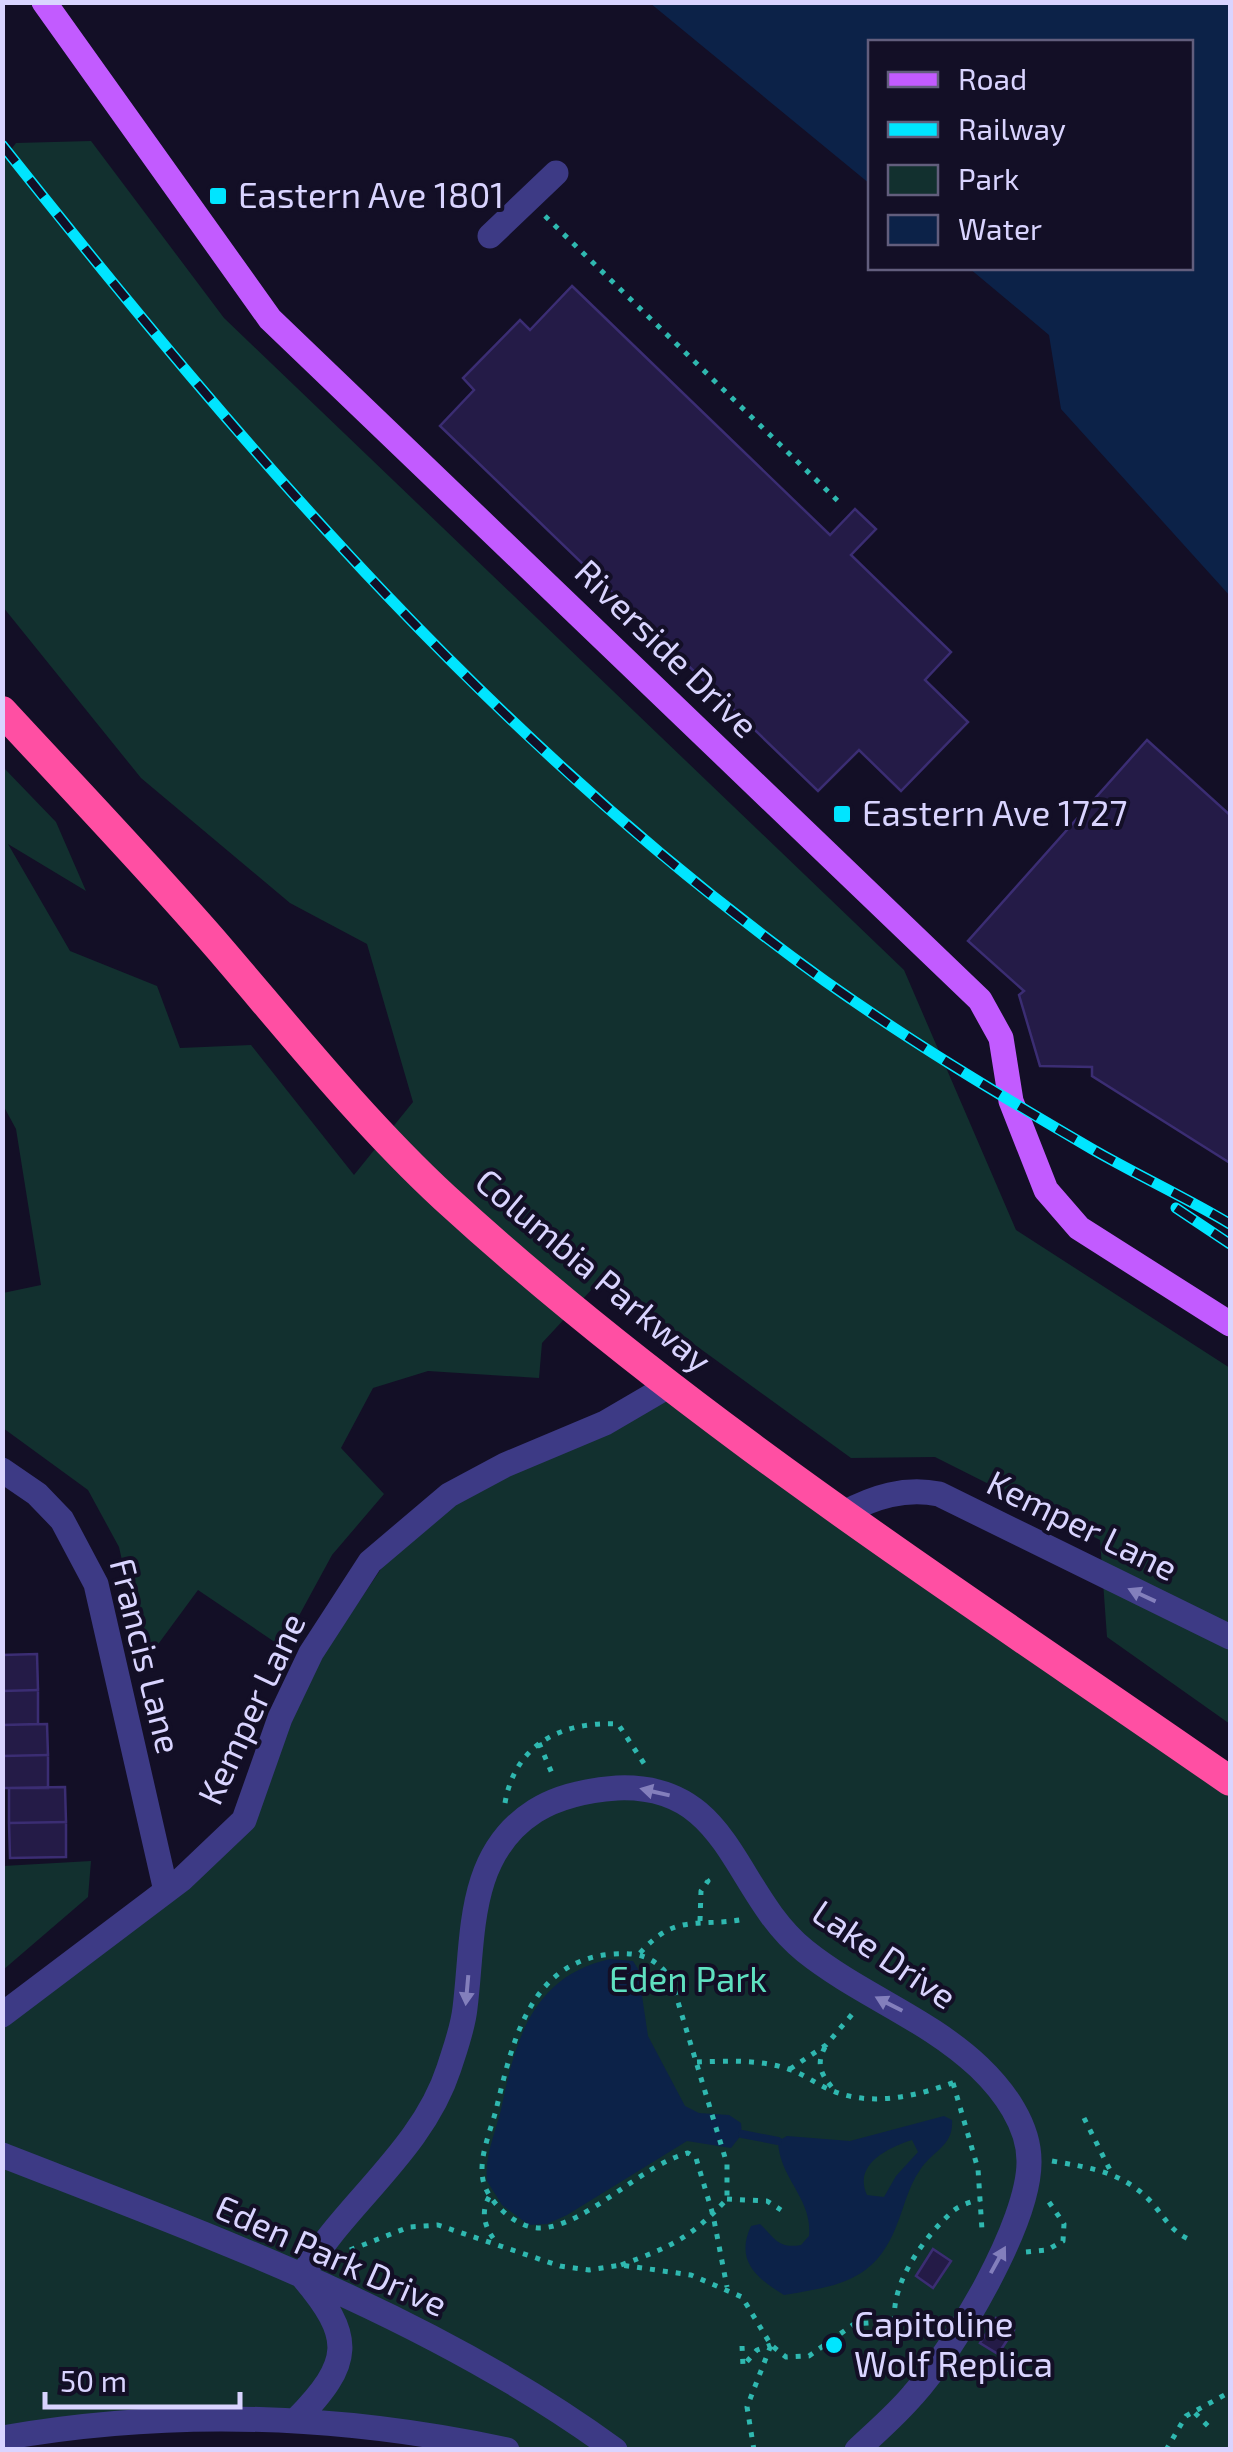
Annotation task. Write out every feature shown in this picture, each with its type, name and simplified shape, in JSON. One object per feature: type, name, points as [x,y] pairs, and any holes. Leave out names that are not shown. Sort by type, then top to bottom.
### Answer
[{"type":"highway","name":"Columbia Parkway","points":[[2,711],[186,911],[346,1095],[443,1196],[670,1385],[844,1513],[1230,1781]]},
{"type":"main road","name":"Riverside Drive","points":[[44,2],[270,319],[980,1000],[1001,1038],[1011,1101],[1023,1139],[1046,1190],[1079,1228],[1230,1324]]},
{"type":"street","points":[[490,236],[556,173]]},
{"type":"street","name":"Kemper Lane","points":[[2,2015],[215,1852],[244,1820],[280,1718],[311,1654],[370,1562],[449,1495],[505,1465],[605,1423],[670,1385]]},
{"type":"street","name":"Francis Lane","points":[[2,1470],[38,1494],[62,1520],[96,1584],[166,1891]]},
{"type":"street","name":"Kemper Lane","points":[[844,1513],[873,1497],[922,1490],[939,1494],[1230,1637]]},
{"type":"street","name":"Lake Drive","points":[[302,2276],[322,2242],[428,2116],[448,2072],[465,2013],[472,1919],[480,1880],[510,1834],[538,1809],[601,1789],[654,1790],[685,1800],[712,1821],[767,1912],[803,1949],[871,1995],[921,2021],[983,2070],[1019,2120],[1030,2160]]},
{"type":"street","name":"Eden Park Drive","points":[[2,2155],[302,2276],[512,2380],[615,2450]]},
{"type":"street","points":[[857,2450],[915,2394],[964,2320],[1005,2250],[1028,2182],[1030,2160]]},
{"type":"street","points":[[296,2420],[334,2376],[342,2336],[334,2316],[302,2276]]},
{"type":"street","points":[[2,2438],[156,2419],[296,2420],[420,2432],[507,2450]]},
{"type":"path","points":[[528,200],[842,505]]},
{"type":"path","points":[[510,1834],[504,1805],[510,1774],[539,1744],[585,1722],[618,1724],[644,1758],[654,1790]]},
{"type":"path","points":[[539,1744],[562,1799]]},
{"type":"path","points":[[700,1920],[701,1891],[708,1881],[703,1875]]},
{"type":"path","points":[[640,1953],[654,1937],[672,1926],[700,1920],[728,1922],[767,1912]]},
{"type":"path","points":[[347,2250],[409,2228],[438,2225],[560,2266],[589,2270],[621,2265],[680,2244],[713,2214],[727,2199],[727,2164],[711,2102],[671,1979],[660,1963],[640,1953],[602,1955],[564,1970],[531,2002],[506,2063],[482,2170],[490,2196],[519,2222],[544,2228],[620,2189],[665,2158],[688,2152],[696,2158],[713,2214],[727,2287]]},
{"type":"path","points":[[790,2070],[826,2045],[871,1995]]},
{"type":"path","points":[[826,2045],[819,2058],[821,2074],[836,2093]]},
{"type":"path","points":[[697,2062],[731,2061],[790,2070],[836,2093],[905,2098],[983,2070]]},
{"type":"path","points":[[954,2083],[968,2121],[981,2199],[982,2245]]},
{"type":"path","points":[[1084,2118],[1111,2172],[1150,2201],[1174,2233],[1191,2240]]},
{"type":"path","points":[[1030,2160],[1111,2172]]},
{"type":"path","points":[[490,2196],[483,2208],[488,2230],[498,2244]]},
{"type":"path","points":[[1020,2252],[1047,2250],[1064,2241],[1064,2224],[1044,2196]]},
{"type":"path","points":[[727,2199],[768,2201],[781,2210]]},
{"type":"path","points":[[895,2321],[896,2295],[910,2266],[954,2208],[981,2199]]},
{"type":"path","points":[[621,2265],[691,2274],[727,2287],[742,2297],[771,2344],[786,2358],[809,2356],[854,2324],[929,2322],[942,2317]]},
{"type":"path","points":[[742,2346],[743,2366],[757,2350],[771,2344]]},
{"type":"path","points":[[754,2450],[746,2408],[771,2344]]},
{"type":"path","points":[[1166,2450],[1194,2412],[1230,2392]]},
{"type":"path","points":[[1194,2412],[1210,2428]]},
{"type":"green space","points":[[91,141],[224,318],[904,970],[1016,1230],[1230,1368],[1230,1724],[1107,1637],[1100,1540],[935,1457],[851,1458],[647,1310],[606,1274],[542,1343],[539,1378],[428,1371],[373,1388],[341,1448],[384,1494],[332,1555],[282,1647],[198,1590],[145,1662],[119,1547],[88,1490],[3,1428],[3,1293],[41,1285],[16,1129],[3,1105],[3,767],[56,822],[86,891],[8,844],[70,951],[157,986],[180,1048],[251,1045],[354,1175],[413,1102],[367,944],[290,903],[141,778],[3,607],[2,161],[16,143]]},
{"type":"green space","name":"Eden Park","points":[[670,1385],[1230,1781],[1230,2449],[507,2450],[345,2423],[3,2438],[3,2015],[215,1852],[280,1718],[408,1529]]},
{"type":"green space","points":[[91,1861],[88,1897],[3,1970],[3,1866]]},
{"type":"water","points":[[650,3],[1230,3],[1230,596],[1061,409],[1049,335],[971,270],[1193,270],[1193,40],[868,40],[868,182]]},
{"type":"water","points":[[610,1959],[633,1961],[638,1969],[648,2036],[685,2106],[699,2113],[729,2115],[741,2123],[742,2134],[731,2148],[687,2141],[567,2215],[547,2224],[529,2225],[502,2205],[487,2181],[489,2152],[514,2056],[522,2033],[546,1995],[584,1967]]},
{"type":"water","points":[[944,2116],[952,2120],[950,2136],[916,2177],[896,2227],[877,2260],[837,2284],[784,2295],[757,2275],[745,2249],[751,2226],[760,2224],[787,2245],[801,2245],[809,2236],[806,2211],[784,2166],[778,2141],[787,2136],[850,2141]],"holes":[[[912,2140],[918,2152],[896,2176],[884,2197],[867,2195],[865,2175],[875,2159]]]},
{"type":"building","points":[[572,286],[830,535],[855,509],[876,529],[851,555],[951,652],[925,680],[968,722],[901,791],[859,750],[818,791],[440,426],[474,390],[463,378],[520,320],[530,330]]},
{"type":"building","points":[[1147,740],[1230,815],[1230,1163],[1092,1076],[1092,1067],[1040,1066],[1019,995],[1024,991],[968,941]]},
{"type":"building","points":[[37,1654],[38,1690],[2,1691],[2,1655]]},
{"type":"building","points":[[38,1690],[38,1724],[2,1725],[2,1691]]},
{"type":"building","points":[[47,1724],[48,1755],[2,1756],[2,1725]]},
{"type":"building","points":[[48,1755],[48,1788],[2,1788],[2,1756]]},
{"type":"building","points":[[65,1787],[66,1822],[9,1823],[9,1788]]},
{"type":"building","points":[[66,1822],[66,1857],[10,1858],[9,1823]]},
{"type":"building","points":[[933,2249],[951,2261],[933,2288],[916,2276]]},
{"type":"building","points":[[996,2318],[1014,2330],[998,2354],[980,2343]]},
{"type":"waterway","points":[[742,2134],[778,2141]]},
{"type":"railway","points":[[2,145],[285,485],[486,696],[593,796],[706,891],[857,1004],[1058,1129],[1230,1224]]},
{"type":"railway","points":[[1176,1208],[1230,1244]]},
{"type":"place","name":"Eastern Ave 1801","points":[[218,196]]},
{"type":"place","name":"Eastern Ave 1727","points":[[842,814]]},
{"type":"place","name":"Capitoline Wolf Replica","points":[[834,2345]]}]
